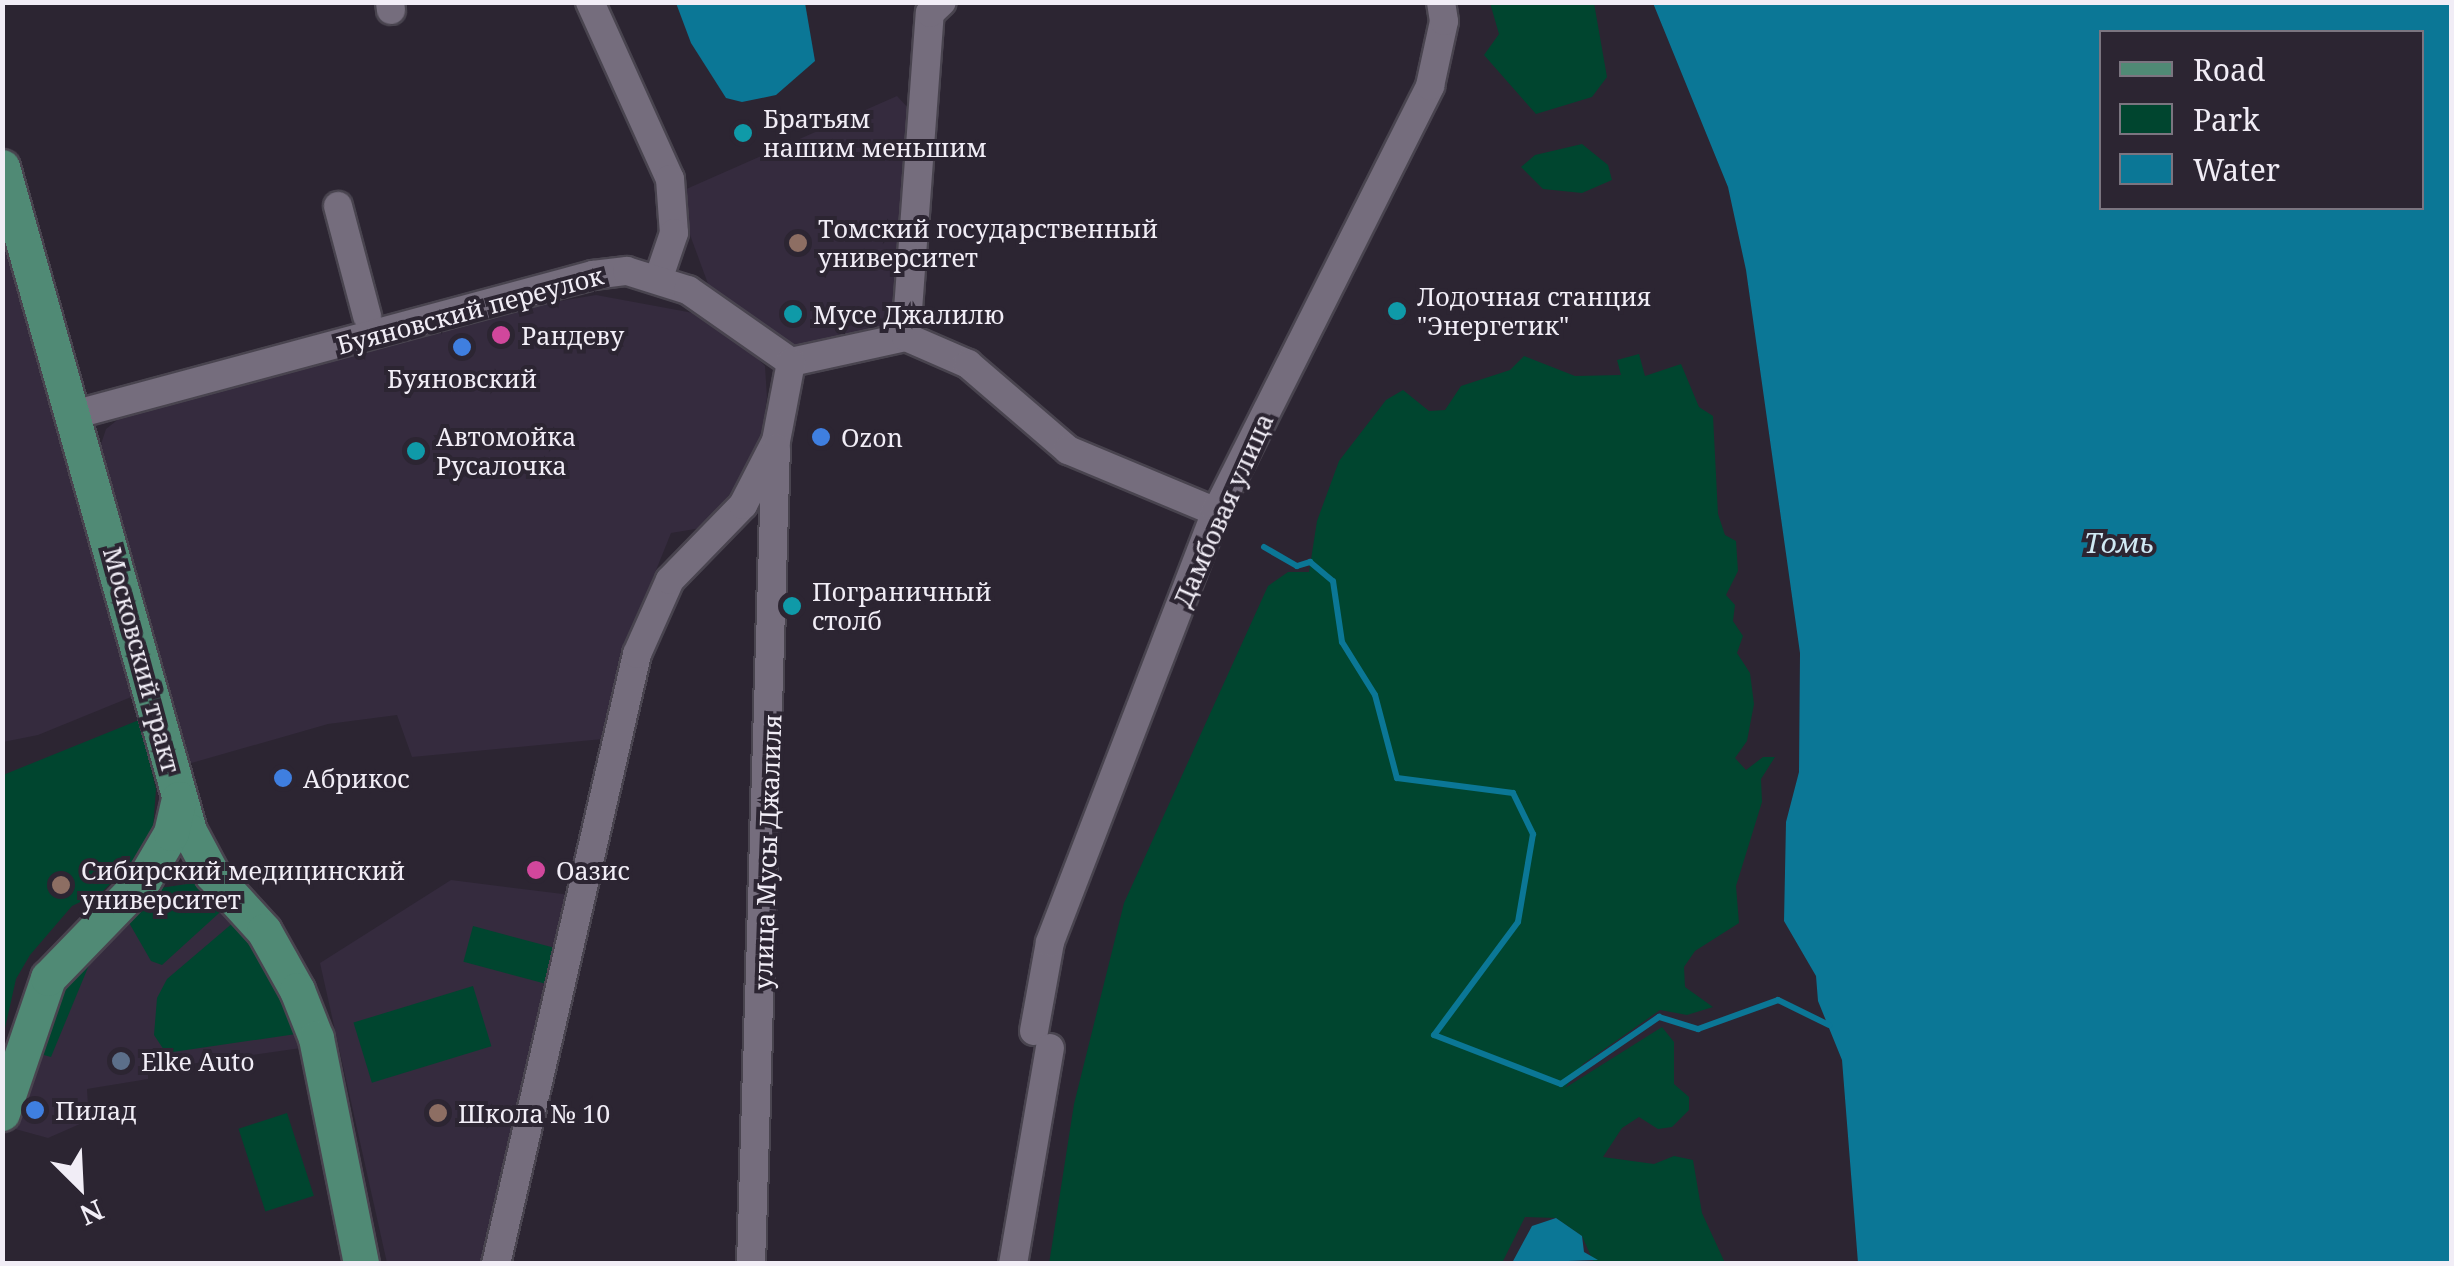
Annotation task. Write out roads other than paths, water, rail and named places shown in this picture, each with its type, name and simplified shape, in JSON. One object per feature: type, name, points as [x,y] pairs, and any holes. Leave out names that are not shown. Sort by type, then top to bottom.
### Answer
[{"type":"main road","name":"Московский тракт","points":[[2,166],[179,799],[171,833],[144,879],[48,978],[2,1113]]},
{"type":"main road","points":[[179,799],[212,874],[272,945],[316,1038],[361,1264]]},
{"type":"main road","points":[[144,879],[212,874]]},
{"type":"street","points":[[590,2],[670,178],[674,233],[659,276],[791,362],[906,337],[968,364],[1068,450],[1216,512]]},
{"type":"street","points":[[906,337],[930,14],[942,2]]},
{"type":"street","name":"Дамбовая улица","points":[[1013,1264],[1042,1040],[1050,942],[1216,512],[1430,86],[1444,21],[1441,2]]},
{"type":"street","points":[[338,206],[367,316]]},
{"type":"street","name":"Буяновский переулок","points":[[73,416],[593,275],[659,276]]},
{"type":"street","points":[[496,1264],[637,654],[670,580],[743,505],[776,441],[791,362]]},
{"type":"street","name":"улица Мусы Джалиля","points":[[752,1264],[776,441]]},
{"type":"water","points":[[676,3],[805,3],[815,61],[776,95],[742,102],[726,98],[691,43]]},
{"type":"water","name":"Томь","points":[[1653,3],[2451,3],[2451,1263],[1858,1263],[1842,1060],[1818,1001],[1816,976],[1784,921],[1786,822],[1799,772],[1800,653],[1746,270],[1728,187]]},
{"type":"water","points":[[1556,1218],[1582,1236],[1584,1252],[1598,1260],[1512,1263],[1532,1226]]},
{"type":"waterway","points":[[1264,547],[1297,566],[1310,562],[1333,581],[1342,642],[1375,695],[1397,778],[1513,793],[1533,834],[1518,922],[1434,1035],[1561,1084],[1659,1017],[1698,1029],[1778,1000],[1829,1025]]},
{"type":"place","name":"Братьям нашим меньшим","points":[[743,133]]},
{"type":"place","name":"Томский государственный университет","points":[[798,243]]},
{"type":"place","name":"Лодочная станция \"Энергетик\"","points":[[1397,311]]},
{"type":"place","name":"Мусе Джалилю","points":[[793,314]]},
{"type":"place","name":"Рандеву","points":[[501,335]]},
{"type":"place","name":"Буяновский","points":[[462,347]]},
{"type":"place","name":"Ozon","points":[[821,437]]},
{"type":"place","name":"Автомойка Русалочка","points":[[416,451]]},
{"type":"place","name":"Пограничный столб","points":[[792,606]]},
{"type":"place","name":"Абрикос","points":[[283,778]]},
{"type":"place","name":"Оазис","points":[[536,870]]},
{"type":"place","name":"Сибирский медицинский университет","points":[[61,885]]},
{"type":"place","name":"Elke Auto","points":[[121,1061]]},
{"type":"place","name":"Пилад","points":[[35,1110]]},
{"type":"place","name":"Школа № 10","points":[[438,1113]]}]
